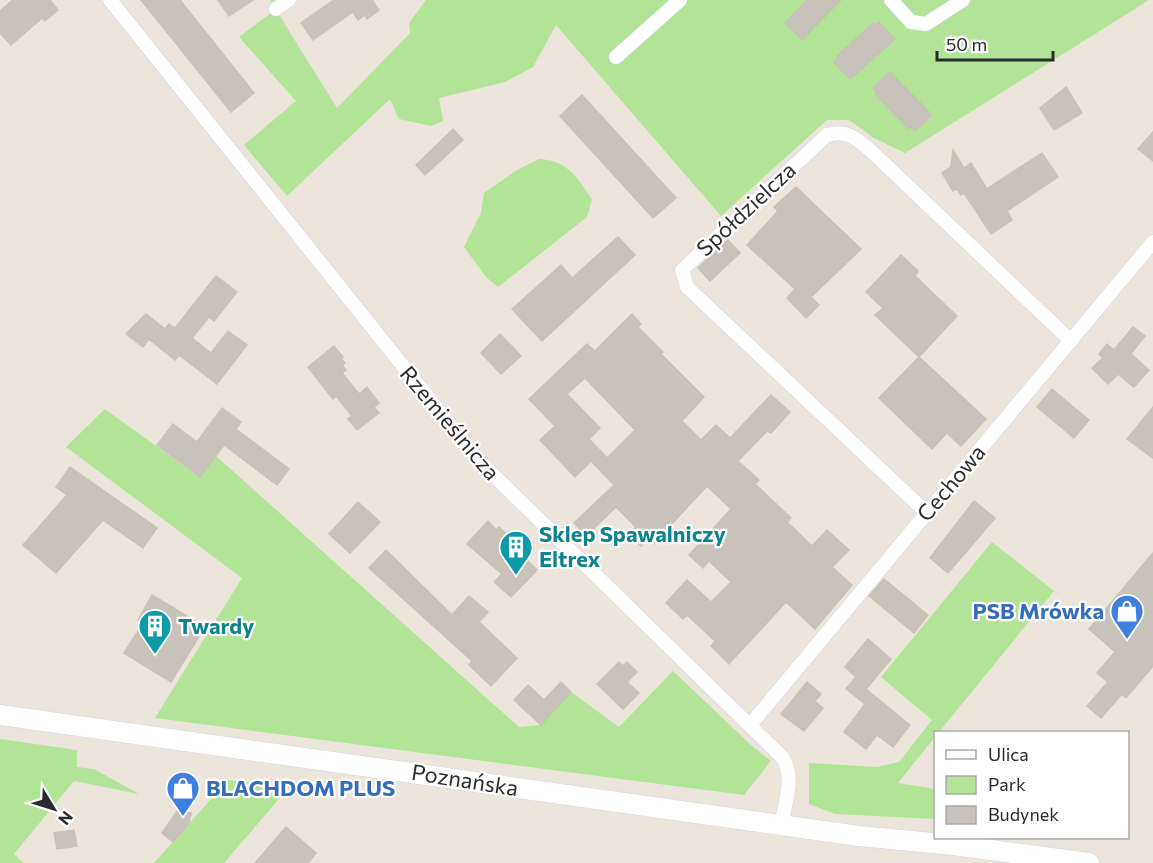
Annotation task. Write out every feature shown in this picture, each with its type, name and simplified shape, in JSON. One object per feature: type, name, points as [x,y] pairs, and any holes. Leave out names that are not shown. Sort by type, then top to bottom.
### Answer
[{"type":"main road","name":"Poznańska","points":[[0,715],[859,836],[953,845],[1089,863]]},
{"type":"street","name":"Rzemieślnicza","points":[[110,0],[479,461],[783,758],[789,768],[781,825]]},
{"type":"street","points":[[276,9],[290,0]]},
{"type":"street","points":[[616,57],[680,0]]},
{"type":"street","points":[[891,0],[911,22],[926,24],[963,0]]},
{"type":"street","name":"Spółdzielcza","points":[[927,513],[687,287],[682,270],[827,135],[838,132],[854,136],[870,150],[1071,341]]},
{"type":"street","name":"Cechowa","points":[[750,725],[1153,242]]},
{"type":"green space","points":[[270,0],[289,0],[276,10],[337,108],[410,33],[409,23],[426,0],[1149,0],[905,153],[874,138],[849,120],[827,120],[721,216],[556,25],[533,67],[505,82],[439,98],[443,121],[431,126],[399,119],[390,99],[287,196],[244,145],[296,101],[239,37],[276,9]]},
{"type":"green space","points":[[539,159],[564,166],[576,177],[592,199],[587,217],[498,287],[486,277],[464,247],[481,213],[484,193],[517,170]]},
{"type":"green space","points":[[105,409],[199,477],[216,456],[519,727],[541,725],[571,692],[619,727],[673,671],[771,761],[744,795],[155,718],[242,578],[66,447]]},
{"type":"green space","points":[[992,542],[1054,591],[940,731],[934,731],[934,738],[898,783],[934,789],[934,819],[835,814],[809,804],[809,763],[877,767],[899,762],[932,720],[881,677]]},
{"type":"green space","points":[[0,739],[77,750],[77,767],[94,769],[139,794],[74,781],[14,854],[24,863],[0,863]]},
{"type":"green space","points":[[228,780],[290,786],[224,863],[154,863]]},
{"type":"building","points":[[13,0],[50,0],[58,10],[45,21],[42,18],[11,45],[0,33],[0,11]]},
{"type":"building","points":[[141,0],[180,0],[254,93],[231,112]]},
{"type":"building","points":[[218,0],[253,0],[229,16]]},
{"type":"building","points":[[334,0],[372,0],[379,10],[367,19],[365,15],[358,20],[353,12],[313,40],[301,23]]},
{"type":"building","points":[[807,0],[841,0],[802,40],[785,23]]},
{"type":"building","points":[[879,22],[895,39],[850,79],[834,62],[837,56],[873,23],[875,25]]},
{"type":"building","points":[[890,72],[932,115],[915,131],[912,127],[909,129],[875,94],[877,92],[873,88]]},
{"type":"building","points":[[1066,87],[1082,113],[1054,130],[1040,108]]},
{"type":"building","points":[[582,95],[676,198],[653,218],[560,116]]},
{"type":"building","points":[[453,129],[463,140],[425,175],[416,165]]},
{"type":"building","points":[[1153,132],[1153,161],[1138,149]]},
{"type":"building","points":[[953,150],[964,168],[971,163],[987,189],[1042,153],[1058,177],[1007,211],[1012,220],[991,234],[964,193],[961,195],[957,189],[953,191],[942,173],[951,167]]},
{"type":"building","points":[[796,187],[861,249],[811,297],[819,305],[806,318],[787,298],[795,289],[747,245],[778,211],[774,207]]},
{"type":"building","points":[[618,237],[635,255],[542,341],[512,309],[561,265],[572,278]]},
{"type":"building","points":[[728,240],[740,253],[710,281],[698,268]]},
{"type":"building","points":[[901,255],[918,271],[915,276],[957,316],[919,357],[875,315],[883,308],[866,292]]},
{"type":"building","points":[[216,276],[237,292],[214,321],[209,317],[192,338],[211,353],[228,331],[247,345],[217,384],[179,355],[175,360],[149,339],[143,347],[126,334],[146,314],[165,329],[169,324],[175,328]]},
{"type":"building","points":[[632,314],[641,324],[638,327],[663,352],[661,354],[704,397],[682,421],[701,440],[716,425],[730,438],[771,395],[790,412],[771,433],[767,431],[738,461],[759,480],[755,484],[791,518],[787,522],[812,546],[827,530],[849,550],[832,567],[852,585],[815,629],[786,602],[729,664],[711,646],[715,641],[687,615],[683,619],[666,603],[687,580],[711,602],[731,582],[709,561],[703,568],[689,555],[731,509],[707,486],[653,544],[648,539],[641,546],[629,534],[636,527],[616,507],[586,536],[574,523],[614,485],[591,461],[575,477],[540,440],[555,426],[529,399],[587,344],[595,351]],"holes":[[[585,378],[635,430],[607,458],[589,439],[600,428],[567,394]]]},
{"type":"building","points":[[1133,327],[1145,336],[1131,354],[1149,370],[1134,387],[1118,374],[1108,384],[1092,368],[1103,358],[1099,354],[1107,344],[1114,350]]},
{"type":"building","points":[[500,334],[521,356],[501,374],[481,353]]},
{"type":"building","points":[[334,346],[345,363],[342,365],[346,370],[342,373],[359,394],[367,387],[379,403],[374,407],[379,413],[357,430],[348,419],[352,416],[336,396],[333,399],[308,367]]},
{"type":"building","points":[[919,357],[986,419],[961,446],[947,433],[932,449],[879,398]]},
{"type":"building","points":[[1052,389],[1089,420],[1074,438],[1037,407]]},
{"type":"building","points":[[1153,407],[1153,458],[1127,439]]},
{"type":"building","points":[[222,408],[241,422],[236,429],[289,469],[277,485],[224,445],[200,477],[157,445],[173,424],[197,442]]},
{"type":"building","points":[[70,467],[157,528],[143,548],[103,520],[56,573],[23,545],[67,495],[56,487]]},
{"type":"building","points":[[974,501],[995,518],[948,573],[930,558]]},
{"type":"building","points":[[358,502],[380,522],[350,553],[329,534]]},
{"type":"building","points":[[488,521],[496,530],[499,527],[508,535],[505,539],[537,570],[511,597],[494,582],[502,574],[467,544]]},
{"type":"building","points":[[386,550],[452,615],[469,596],[488,612],[479,622],[517,658],[491,686],[469,665],[472,661],[369,568]]},
{"type":"building","name":"PSB Mrówka","points":[[1153,553],[1153,666],[1126,698],[1122,694],[1101,718],[1087,706],[1108,682],[1097,673],[1115,652],[1089,629]]},
{"type":"building","points":[[884,579],[928,615],[914,633],[869,596]]},
{"type":"building","points":[[152,595],[205,627],[171,682],[124,653],[143,623],[138,620]]},
{"type":"building","points":[[868,639],[891,659],[866,689],[910,725],[893,747],[877,735],[866,749],[844,732],[865,704],[846,689],[856,677],[845,667]]},
{"type":"building","points":[[619,662],[623,666],[627,662],[637,672],[627,682],[639,693],[623,709],[597,684]]},
{"type":"building","points":[[561,682],[571,692],[541,725],[514,700],[528,685],[544,700]]},
{"type":"building","points":[[807,682],[821,694],[815,701],[823,708],[804,731],[781,714]]},
{"type":"building","points":[[177,811],[191,813],[189,823],[173,842],[162,833]]},
{"type":"building","points":[[286,827],[316,853],[308,863],[255,863]]},
{"type":"building","points":[[74,830],[77,846],[57,849],[54,833]]},
{"type":"place","name":"Sklep Spawalniczy Eltrex","points":[[516,576]]},
{"type":"place","name":"PSB Mrówka","points":[[1127,640]]},
{"type":"place","name":"Twardy","points":[[155,655]]},
{"type":"place","name":"BLACHDOM PLUS","points":[[183,817]]}]
